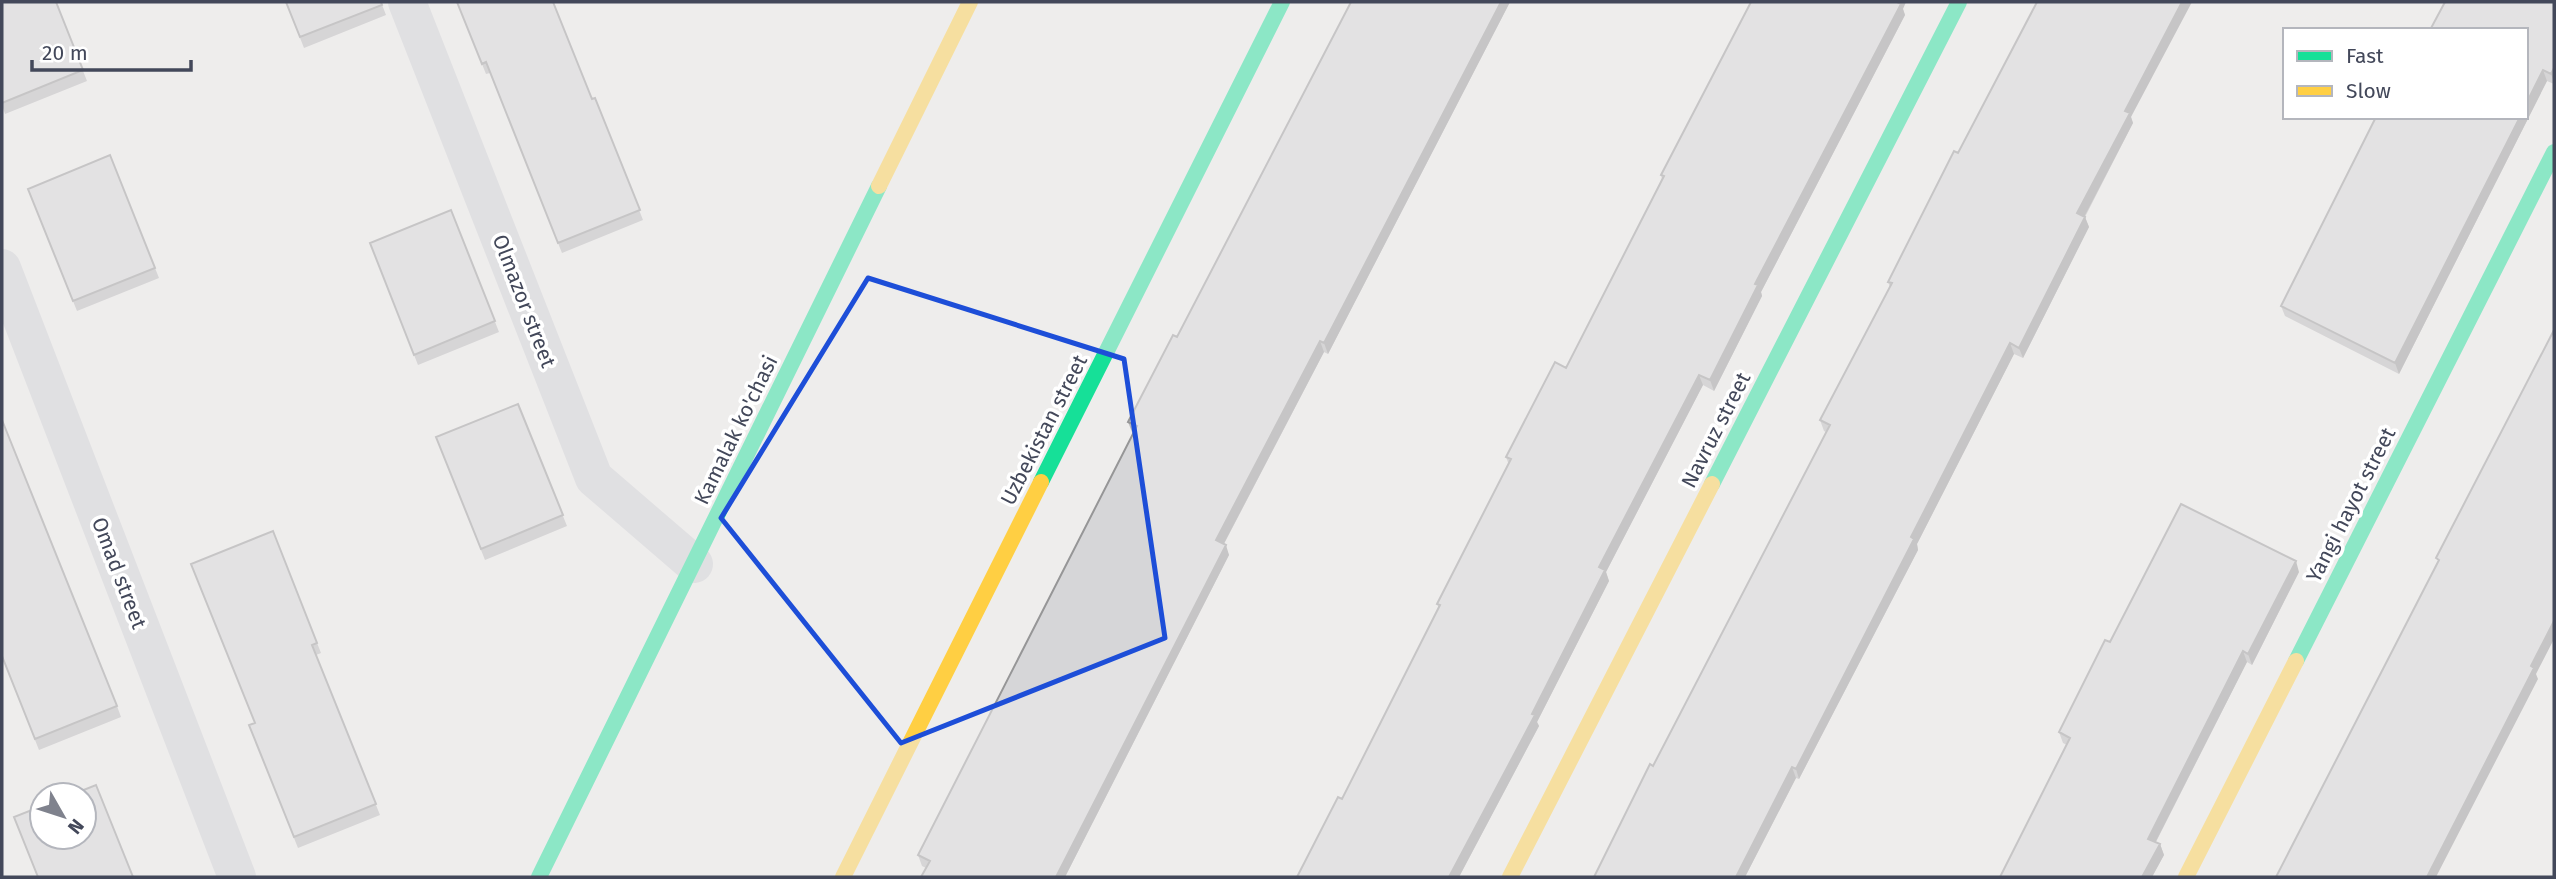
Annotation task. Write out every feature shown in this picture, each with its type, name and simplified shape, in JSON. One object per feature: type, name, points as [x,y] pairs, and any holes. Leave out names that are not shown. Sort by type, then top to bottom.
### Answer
[{"type":"street","name":"Olmazor street","points":[[407,2],[594,478],[694,564]]},
{"type":"street","name":"Uzbekistan street","points":[[843,877],[1282,2]]},
{"type":"street","name":"Navruz street","points":[[1510,877],[1959,2]]},
{"type":"street","name":"Kamalak ko'chasi","points":[[539,877],[967,3]]},
{"type":"street","name":"Yangi hayot street","points":[[2186,877],[2554,152]]},
{"type":"street","name":"Omad street","points":[[2,268],[237,877]]},
{"type":"highlighted area","points":[[868,278],[1124,359],[1165,638],[901,743],[721,518]]},
{"type":"building","points":[[2,2],[56,2],[83,70],[2,103]]},
{"type":"building","points":[[286,2],[381,2],[382,5],[300,37]]},
{"type":"building","points":[[457,2],[553,2],[640,210],[558,243],[486,62],[482,64]]},
{"type":"building","points":[[1351,2],[1501,2],[1324,343],[1320,341],[1216,540],[1226,545],[1056,877],[921,877],[930,861],[918,855],[1137,426],[1128,422],[1173,335],[1177,337]]},
{"type":"building","points":[[1751,2],[1901,4],[1755,284],[1758,285],[1710,380],[1699,375],[1599,567],[1605,570],[1532,714],[1535,715],[1449,877],[1297,877],[1338,797],[1342,799],[1440,605],[1437,604],[1511,459],[1506,457],[1555,362],[1566,368],[1664,176],[1661,175]]},
{"type":"building","points":[[2037,2],[2182,2],[2125,111],[2130,113],[2077,213],[2085,217],[2019,348],[2010,343],[1911,537],[1914,539],[1796,769],[1792,767],[1736,877],[1594,877],[1650,764],[1653,766],[1830,425],[1820,420],[1892,283],[1888,282],[1954,151],[1958,153]]},
{"type":"building","points":[[2445,2],[2554,2],[2554,68],[2551,74],[2543,70],[2528,100],[2528,28],[2431,28]]},
{"type":"building","points":[[2375,119],[2519,119],[2395,363],[2281,306]]},
{"type":"building","points":[[110,155],[155,268],[73,301],[28,189]]},
{"type":"building","points":[[451,210],[495,321],[414,355],[370,243]]},
{"type":"building","points":[[2554,330],[2554,621],[2531,666],[2534,668],[2427,877],[2276,877],[2439,560],[2436,558]]},
{"type":"building","points":[[518,404],[563,515],[481,549],[436,437]]},
{"type":"building","points":[[2,420],[117,706],[35,739],[2,656]]},
{"type":"building","points":[[2181,504],[2296,561],[2248,654],[2243,651],[2148,839],[2160,844],[2142,877],[2000,877],[2070,738],[2059,732],[2105,640],[2110,642]]},
{"type":"building","points":[[273,531],[317,643],[312,645],[376,804],[294,837],[249,725],[255,723],[191,564]]},
{"type":"building","points":[[98,790],[133,877],[38,877],[14,817],[28,812],[28,851],[98,851]]},
{"type":"traffic: fast","points":[[1041,482],[1282,2]]},
{"type":"traffic: fast","points":[[1712,484],[1959,2]]},
{"type":"traffic: fast","points":[[2296,661],[2554,152]]},
{"type":"traffic: fast","points":[[539,877],[879,186]]},
{"type":"traffic: slow","points":[[879,186],[970,2]]},
{"type":"traffic: slow","points":[[843,877],[1041,482]]},
{"type":"traffic: slow","points":[[1510,877],[1712,484]]},
{"type":"traffic: slow","points":[[2186,877],[2296,661]]}]
